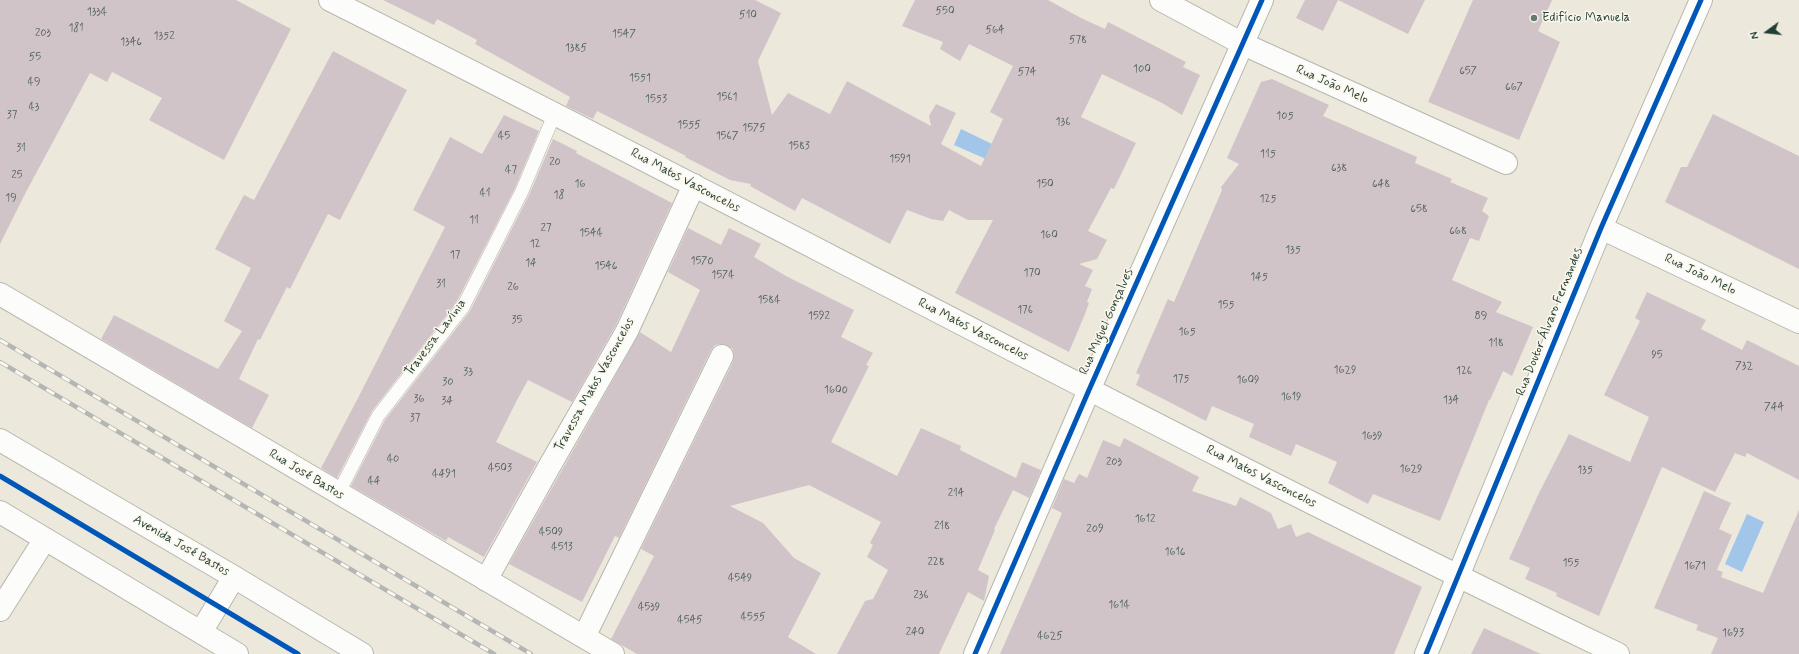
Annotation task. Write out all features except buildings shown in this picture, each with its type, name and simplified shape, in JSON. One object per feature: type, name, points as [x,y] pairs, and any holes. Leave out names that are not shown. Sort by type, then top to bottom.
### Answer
[{"type":"street","name":"Rua Matos Vasconcelos","points":[[330,0],[555,113],[1089,390],[1458,577],[1618,654]]},
{"type":"street","name":"Rua João Melo","points":[[1161,0],[1243,44],[1506,164]]},
{"type":"street","name":"Rua Miguel Gonçalves","points":[[976,654],[1089,390],[1262,0]]},
{"type":"street","name":"Rua Doutor Álvaro Fernandes","points":[[1426,654],[1601,228],[1701,0]]},
{"type":"street","name":"Travessa Matos Vasconcelos","points":[[486,580],[627,331],[694,186]]},
{"type":"street","name":"Rua João Melo","points":[[1601,228],[1799,322]]},
{"type":"street","name":"Rua José Bastos","points":[[0,294],[338,494],[613,654]]},
{"type":"street","points":[[584,637],[722,356]]},
{"type":"street","name":"Avenida José Bastos","points":[[0,440],[362,654]]},
{"type":"street","points":[[0,512],[237,654]]},
{"type":"street","points":[[0,610],[45,539]]},
{"type":"street","points":[[201,632],[234,577]]},
{"type":"lane","name":"Travessa Lavínia","points":[[338,494],[378,416],[463,307],[522,191],[555,113]]},
{"type":"water","points":[[961,129],[992,144],[986,159],[954,145]]},
{"type":"water","points":[[1747,514],[1764,522],[1742,572],[1725,564]]},
{"type":"railway","points":[[0,340],[531,654]]},
{"type":"railway","points":[[0,362],[494,654]]},
{"type":"cycle path","points":[[975,654],[1089,390],[1262,0]]},
{"type":"cycle path","points":[[1426,654],[1601,228],[1701,0]]},
{"type":"cycle path","points":[[0,476],[298,654]]},
{"type":"place","name":"Edifício Manuela","points":[[1534,18]]}]
